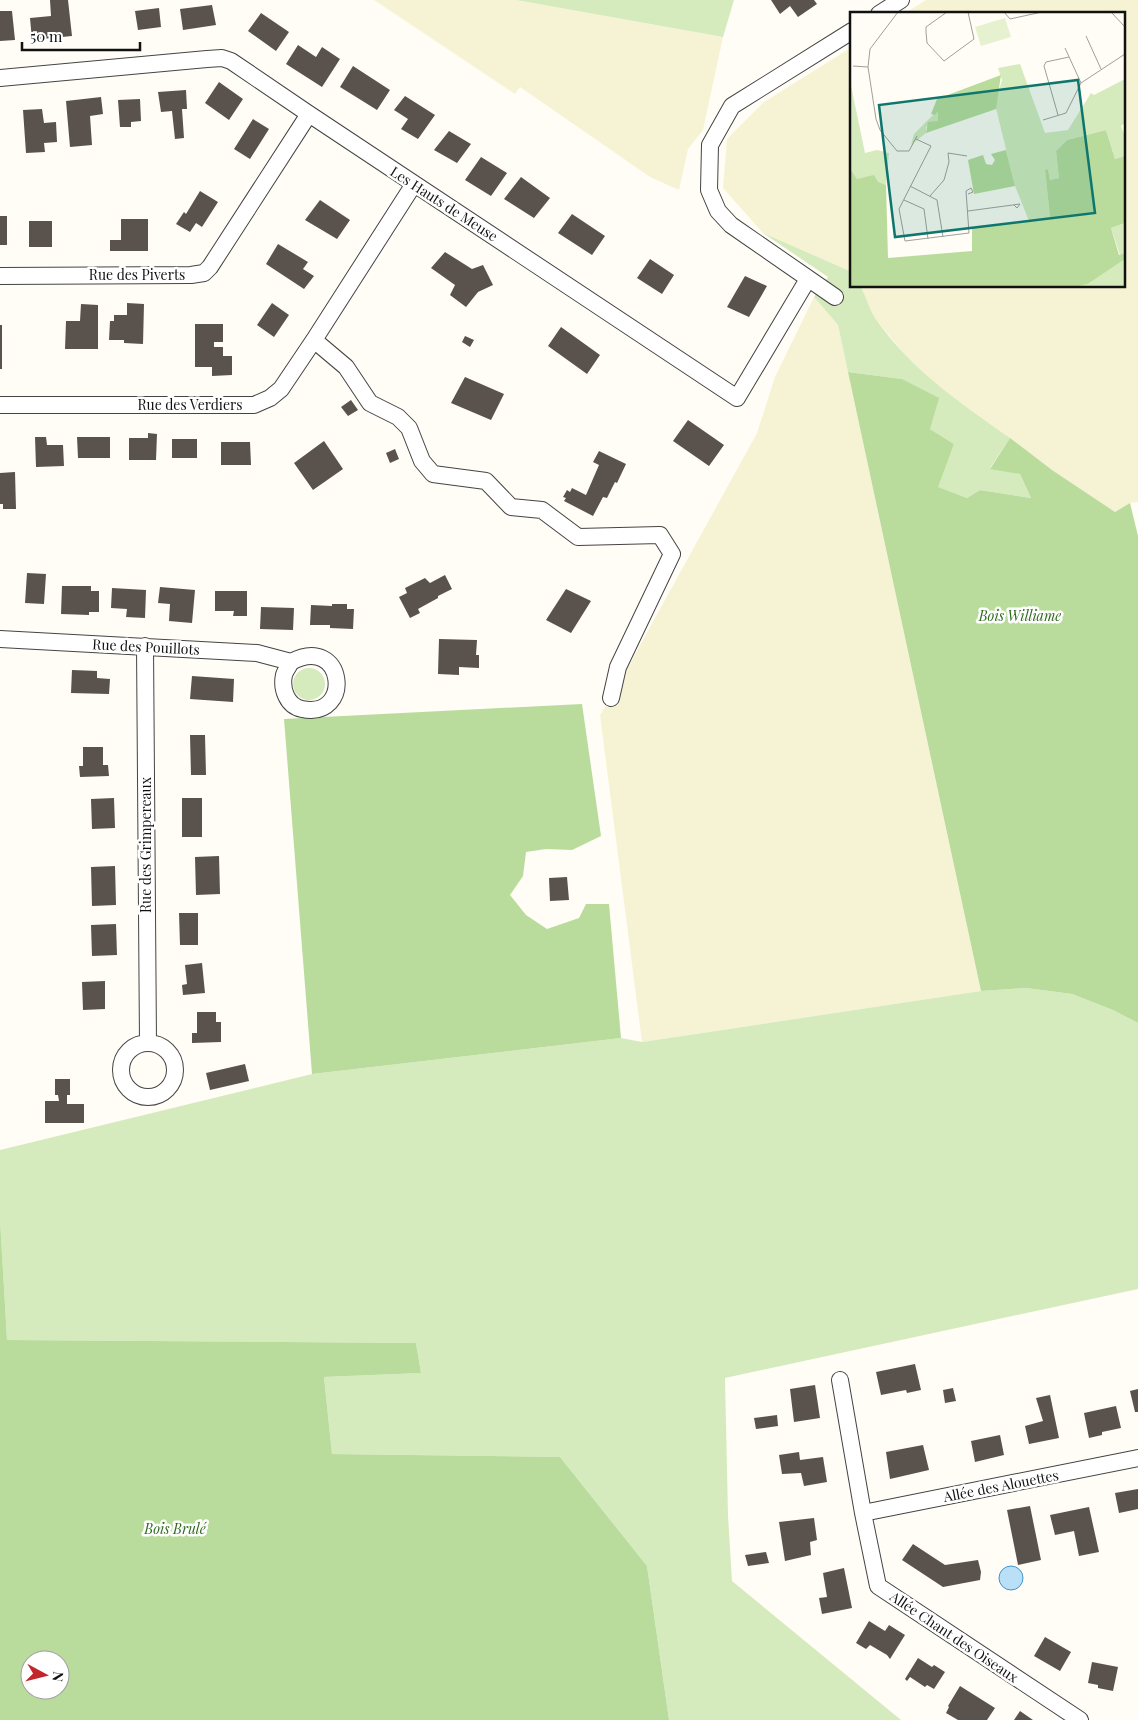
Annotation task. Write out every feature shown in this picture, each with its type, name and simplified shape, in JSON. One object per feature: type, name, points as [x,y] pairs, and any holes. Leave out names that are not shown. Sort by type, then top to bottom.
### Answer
[{"type":"street","points":[[882,12],[901,0]]},
{"type":"street","points":[[835,297],[731,225],[718,210],[709,190],[710,146],[732,106],[850,32]]},
{"type":"street","name":"Les Hauts de Meuse","points":[[0,78],[222,58],[232,61],[737,398],[808,279]]},
{"type":"street","name":"Rue des Piverts","points":[[0,276],[191,276],[204,274],[309,114]]},
{"type":"street","name":"Rue des Verdiers","points":[[0,405],[254,405],[270,398],[281,389],[314,340],[414,184]]},
{"type":"street","points":[[314,340],[346,367],[370,403],[398,417],[409,428],[422,461],[432,474],[486,481],[511,507],[542,510],[578,537],[660,535],[672,554],[618,667],[611,698]]},
{"type":"street","name":"Rue des Pouillots","points":[[0,640],[257,653],[291,662]]},
{"type":"street","name":"Rue des Grimpereaux","points":[[145,646],[148,1043]]},
{"type":"street","name":"Allée Chant des Oiseaux","points":[[840,1380],[863,1513],[878,1586],[1080,1720]]},
{"type":"street","name":"Allée des Alouettes","points":[[863,1513],[1138,1458]]},
{"type":"shaded area","points":[[374,0],[516,0],[723,37],[703,130],[688,149],[679,190],[650,177],[520,87],[515,94]]},
{"type":"shaded area","points":[[926,0],[1138,0],[1138,502],[1130,503],[1115,512],[1052,470],[946,393],[910,361],[874,317],[861,288],[1126,288],[1126,12],[907,12]]},
{"type":"shaded area","points":[[850,48],[850,271],[763,233],[723,188],[727,139],[764,102]]},
{"type":"shaded area","points":[[814,297],[838,325],[981,991],[642,1042],[600,715],[757,433],[775,377]]},
{"type":"green space","points":[[516,0],[734,0],[723,37]]},
{"type":"green space","points":[[763,233],[850,271],[850,288],[861,288],[875,318],[904,353],[937,384],[1010,438],[990,468],[1020,474],[1031,498],[980,490],[967,498],[937,487],[954,444],[930,429],[902,379],[848,372],[838,325],[814,297],[828,277]]},
{"type":"green space","name":"Bois Williame","points":[[848,372],[902,379],[939,398],[930,429],[954,444],[938,487],[967,498],[980,490],[1031,498],[1020,474],[990,469],[1010,438],[1052,470],[1115,512],[1130,503],[1138,536],[1138,1023],[1113,1010],[1072,994],[1026,988],[981,991]]},
{"type":"green space","points":[[309,668],[320,673],[325,684],[320,695],[309,700],[298,695],[293,684],[298,673]]},
{"type":"green space","points":[[582,704],[601,836],[572,850],[546,849],[526,852],[523,876],[510,895],[526,915],[547,929],[579,918],[586,904],[609,904],[621,1038],[312,1074],[284,719]]},
{"type":"green space","points":[[1026,988],[1072,994],[1113,1010],[1138,1023],[1138,1289],[725,1378],[728,1516],[732,1581],[901,1720],[669,1720],[647,1566],[560,1457],[332,1454],[324,1377],[421,1373],[416,1343],[7,1340],[0,1219],[0,1150],[312,1074],[621,1038],[642,1042],[981,991]]},
{"type":"green space","name":"Bois Brulé","points":[[0,1219],[7,1340],[416,1343],[421,1373],[324,1377],[332,1454],[560,1457],[647,1566],[669,1720],[0,1720]]},
{"type":"water","points":[[1011,1566],[1016,1567],[1022,1573],[1022,1583],[1016,1589],[1011,1590],[1006,1589],[1000,1583],[999,1578],[1000,1573],[1006,1567]]},
{"type":"building","points":[[50,0],[68,0],[72,36],[32,40],[30,18],[51,16]]},
{"type":"building","points":[[771,0],[814,0],[817,4],[798,17],[790,6],[780,14]]},
{"type":"building","points":[[212,5],[216,25],[183,30],[180,9]]},
{"type":"building","points":[[159,8],[161,27],[138,30],[135,11]]},
{"type":"building","points":[[0,11],[12,11],[15,40],[0,41]]},
{"type":"building","points":[[261,13],[289,32],[276,51],[248,31]]},
{"type":"building","points":[[298,45],[316,57],[322,47],[340,59],[322,87],[286,64]]},
{"type":"building","points":[[353,66],[390,90],[377,110],[340,87]]},
{"type":"building","points":[[219,82],[243,99],[229,120],[205,103]]},
{"type":"building","points":[[186,90],[187,109],[182,109],[184,138],[175,139],[172,111],[161,112],[158,92]]},
{"type":"building","points":[[405,96],[435,115],[418,139],[401,129],[408,119],[394,110]]},
{"type":"building","points":[[101,97],[103,114],[90,116],[92,145],[70,147],[66,101]]},
{"type":"building","points":[[140,99],[141,121],[131,122],[131,127],[120,127],[118,100]]},
{"type":"building","points":[[42,109],[44,123],[56,122],[57,142],[44,143],[45,152],[26,153],[23,110]]},
{"type":"building","points":[[253,119],[269,129],[250,159],[234,149]]},
{"type":"building","points":[[449,131],[471,144],[457,163],[434,150]]},
{"type":"building","points":[[481,157],[507,173],[491,196],[465,180]]},
{"type":"building","points":[[521,177],[550,198],[534,218],[504,199]]},
{"type":"building","points":[[200,191],[218,202],[202,227],[196,223],[190,232],[176,224],[184,212],[186,214]]},
{"type":"building","points":[[320,200],[350,220],[337,239],[305,220]]},
{"type":"building","points":[[572,214],[605,236],[592,255],[558,233]]},
{"type":"building","points":[[0,216],[7,216],[7,245],[0,245]]},
{"type":"building","points":[[121,219],[148,219],[148,251],[110,251],[110,240],[121,240]]},
{"type":"building","points":[[29,221],[52,221],[52,247],[29,247]]},
{"type":"building","points":[[278,244],[308,262],[303,269],[314,276],[304,289],[266,264]]},
{"type":"building","points":[[445,252],[472,269],[483,265],[493,285],[478,292],[466,307],[450,295],[455,285],[431,268]]},
{"type":"building","points":[[650,259],[674,275],[662,294],[637,278]]},
{"type":"building","points":[[745,276],[767,286],[749,317],[727,307]]},
{"type":"building","points":[[127,303],[144,304],[143,344],[124,343],[124,340],[109,340],[110,321],[114,321],[114,315],[127,315]]},
{"type":"building","points":[[272,303],[289,315],[274,337],[257,325]]},
{"type":"building","points":[[81,304],[98,305],[98,349],[65,349],[66,321],[80,321]]},
{"type":"building","points":[[195,324],[223,324],[223,342],[214,342],[214,347],[223,347],[223,356],[232,356],[232,375],[212,376],[212,367],[195,367]]},
{"type":"building","points":[[0,325],[2,325],[2,369],[0,369]]},
{"type":"building","points":[[561,327],[600,355],[587,374],[548,346]]},
{"type":"building","points":[[465,336],[474,340],[470,347],[462,342]]},
{"type":"building","points":[[465,377],[504,394],[491,420],[451,403]]},
{"type":"building","points":[[351,400],[358,410],[348,416],[341,407]]},
{"type":"building","points":[[688,420],[724,445],[709,466],[673,441]]},
{"type":"building","points":[[148,433],[157,434],[156,460],[129,460],[129,438],[148,438]]},
{"type":"building","points":[[35,437],[46,437],[47,445],[63,445],[64,466],[36,467]]},
{"type":"building","points":[[77,437],[110,437],[110,458],[78,458]]},
{"type":"building","points":[[172,439],[197,439],[197,458],[172,458]]},
{"type":"building","points":[[324,441],[343,469],[313,490],[294,463]]},
{"type":"building","points":[[221,442],[250,442],[251,465],[221,465]]},
{"type":"building","points":[[395,449],[399,459],[390,463],[386,453]]},
{"type":"building","points":[[599,451],[626,464],[617,483],[615,482],[607,498],[603,497],[593,516],[564,501],[566,498],[563,497],[567,490],[570,492],[572,488],[586,495],[599,465],[593,462]]},
{"type":"building","points":[[15,472],[16,509],[3,509],[3,504],[0,504],[0,473]]},
{"type":"building","points":[[27,573],[46,574],[44,604],[25,603]]},
{"type":"building","points":[[445,575],[452,589],[418,609],[420,613],[410,618],[399,597],[407,593],[405,588],[425,578],[430,583]]},
{"type":"building","points":[[62,586],[91,586],[91,591],[99,591],[99,612],[89,612],[89,615],[61,614]]},
{"type":"building","points":[[160,587],[195,590],[192,623],[169,621],[170,604],[158,603]]},
{"type":"building","points":[[112,588],[146,590],[145,618],[126,617],[127,609],[111,608]]},
{"type":"building","points":[[566,589],[591,601],[571,633],[546,620]]},
{"type":"building","points":[[215,591],[247,591],[247,616],[233,616],[234,611],[215,611]]},
{"type":"building","points":[[332,604],[347,604],[347,609],[354,609],[353,629],[330,628],[330,625],[310,625],[311,605],[332,606]]},
{"type":"building","points":[[261,607],[294,608],[293,630],[260,629]]},
{"type":"building","points":[[439,639],[477,640],[476,655],[479,655],[479,668],[459,667],[459,675],[438,674]]},
{"type":"building","points":[[72,670],[97,671],[97,678],[110,679],[109,694],[71,693]]},
{"type":"building","points":[[192,676],[234,679],[233,702],[190,699]]},
{"type":"building","points":[[190,735],[205,735],[206,775],[191,775]]},
{"type":"building","points":[[83,747],[103,747],[103,765],[108,765],[109,776],[80,777],[79,766],[83,766]]},
{"type":"building","points":[[114,798],[115,828],[92,829],[91,799]]},
{"type":"building","points":[[182,798],[202,798],[202,837],[182,837]]},
{"type":"building","points":[[219,856],[220,894],[196,895],[195,857]]},
{"type":"building","points":[[115,866],[116,905],[92,906],[91,867]]},
{"type":"building","points":[[567,877],[569,900],[550,901],[549,878]]},
{"type":"building","points":[[179,913],[198,913],[198,945],[180,945]]},
{"type":"building","points":[[116,924],[117,955],[92,956],[91,925]]},
{"type":"building","points":[[202,963],[205,993],[183,995],[182,985],[187,984],[185,965]]},
{"type":"building","points":[[105,981],[105,1009],[83,1010],[82,982]]},
{"type":"building","points":[[197,1012],[216,1012],[216,1022],[221,1022],[221,1042],[192,1043],[192,1033],[197,1033]]},
{"type":"building","points":[[245,1064],[249,1081],[210,1090],[206,1073]]},
{"type":"building","points":[[55,1079],[70,1079],[70,1095],[67,1095],[67,1104],[84,1104],[84,1123],[45,1123],[45,1101],[59,1101],[58,1095],[55,1095]]},
{"type":"building","points":[[915,1364],[921,1390],[907,1393],[906,1390],[881,1395],[876,1372]]},
{"type":"building","points":[[815,1385],[820,1418],[794,1422],[790,1389]]},
{"type":"building","points":[[953,1388],[956,1401],[945,1403],[943,1390]]},
{"type":"building","points":[[1138,1389],[1138,1412],[1135,1412],[1130,1391]]},
{"type":"building","points":[[1050,1395],[1059,1438],[1029,1444],[1025,1426],[1043,1421],[1036,1398]]},
{"type":"building","points":[[1116,1406],[1121,1428],[1102,1432],[1102,1435],[1089,1438],[1084,1413]]},
{"type":"building","points":[[777,1415],[778,1426],[756,1429],[754,1418]]},
{"type":"building","points":[[1000,1435],[1004,1455],[975,1462],[971,1441]]},
{"type":"building","points":[[923,1445],[929,1470],[890,1479],[886,1452]]},
{"type":"building","points":[[799,1452],[800,1460],[823,1457],[827,1482],[804,1486],[801,1473],[782,1474],[779,1455]]},
{"type":"building","points":[[1138,1489],[1138,1509],[1119,1513],[1115,1493]]},
{"type":"building","points":[[1030,1506],[1041,1560],[1018,1565],[1007,1510]]},
{"type":"building","points":[[1089,1507],[1099,1552],[1079,1556],[1074,1531],[1055,1535],[1050,1515]]},
{"type":"building","points":[[814,1518],[817,1540],[810,1542],[811,1555],[785,1561],[779,1522]]},
{"type":"building","points":[[913,1544],[945,1565],[978,1560],[981,1572],[980,1580],[943,1587],[902,1560]]},
{"type":"building","points":[[766,1552],[769,1563],[748,1566],[745,1555]]},
{"type":"building","points":[[844,1568],[852,1608],[822,1614],[819,1598],[827,1597],[823,1573]]},
{"type":"building","points":[[869,1621],[885,1631],[889,1625],[905,1635],[890,1659],[887,1655],[870,1645],[866,1649],[856,1643]]},
{"type":"building","points":[[1045,1637],[1071,1652],[1060,1671],[1034,1656]]},
{"type":"building","points":[[918,1658],[932,1667],[934,1665],[945,1672],[934,1689],[927,1685],[925,1687],[910,1677],[907,1681],[905,1679]]},
{"type":"building","points":[[1092,1662],[1118,1667],[1113,1691],[1098,1688],[1098,1685],[1088,1683]]},
{"type":"building","points":[[960,1686],[995,1708],[987,1720],[958,1720],[946,1713]]},
{"type":"building","points":[[1020,1711],[1033,1720],[1014,1720]]}]
